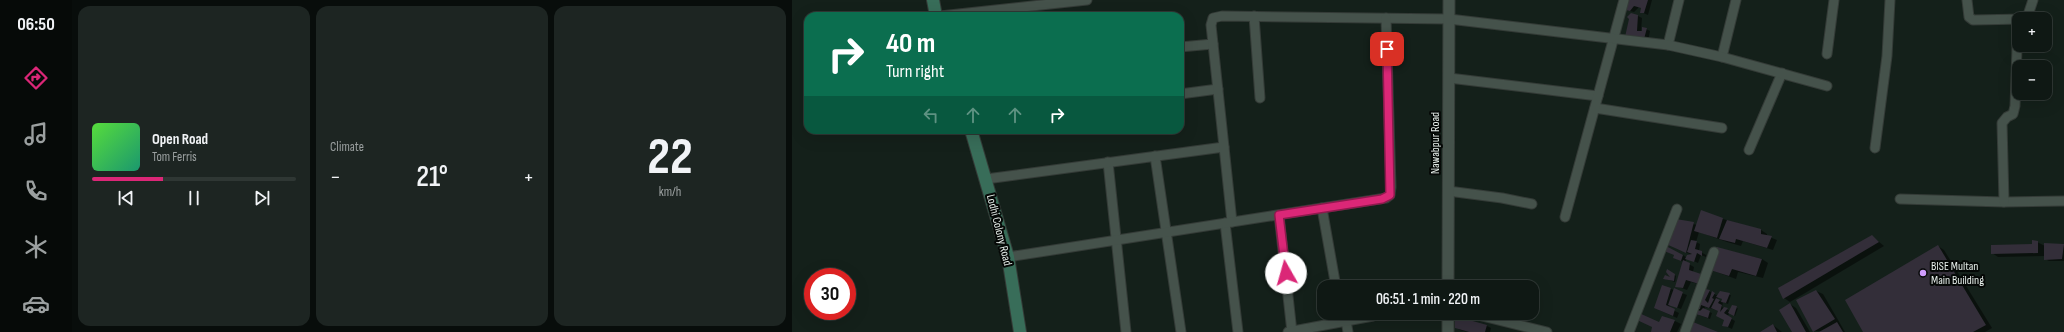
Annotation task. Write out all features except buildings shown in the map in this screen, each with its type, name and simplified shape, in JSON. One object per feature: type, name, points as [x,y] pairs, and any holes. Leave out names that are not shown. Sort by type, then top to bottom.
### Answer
[{"type":"main road","points":[[933,0],[935,12]]},
{"type":"main road","name":"Lodhi Colony Road","points":[[972,134],[1008,257],[1020,332]]},
{"type":"street","points":[[977,12],[1087,0]]},
{"type":"street","name":"Nawabpur Road","points":[[1448,280],[1449,0]]},
{"type":"street","points":[[1565,217],[1624,0]]},
{"type":"street","points":[[1668,45],[1679,0]]},
{"type":"street","points":[[1722,57],[1736,0]]},
{"type":"street","points":[[1827,54],[1834,0]]},
{"type":"street","points":[[1875,148],[1887,56],[1890,0]]},
{"type":"street","points":[[1967,0],[1969,17],[1973,20],[2012,19]]},
{"type":"street","points":[[2029,12],[2033,0]]},
{"type":"street","points":[[1238,332],[1228,223],[1224,147],[1211,25],[1213,18],[1222,16],[1254,16],[1449,19],[1668,45],[1722,57],[1827,86]]},
{"type":"street","points":[[1254,16],[1260,98]]},
{"type":"street","points":[[1008,257],[1386,198],[1390,195],[1386,18]]},
{"type":"street","points":[[1184,47],[1213,44]]},
{"type":"street","points":[[2004,202],[2002,123],[2013,114],[2015,106],[2017,52]]},
{"type":"street","points":[[1749,150],[1782,73]]},
{"type":"street","points":[[1449,78],[1598,96]]},
{"type":"street","points":[[1184,94],[1218,90]]},
{"type":"street","points":[[1595,108],[1722,128]]},
{"type":"street","points":[[986,179],[1224,147]]},
{"type":"street","points":[[1155,156],[1181,332]]},
{"type":"street","points":[[1108,162],[1126,332]]},
{"type":"street","points":[[1448,191],[1502,198],[1532,204]]},
{"type":"street","points":[[1900,199],[2004,202],[2064,201]]},
{"type":"street","points":[[1322,208],[1335,280]]},
{"type":"street","points":[[1629,332],[1677,209]]},
{"type":"street","points":[[1279,215],[1291,332],[1339,320]]},
{"type":"street","points":[[1685,332],[1714,252]]},
{"type":"street","points":[[1343,320],[1348,332]]},
{"type":"street","points":[[1448,320],[1448,332]]},
{"type":"street","points":[[1498,320],[1547,332]]},
{"type":"place","name":"BISE Multan Main Building","points":[[1923,273]]},
{"type":"route","points":[[1286,273],[1279,215],[1382,199],[1390,195],[1387,49]]}]
